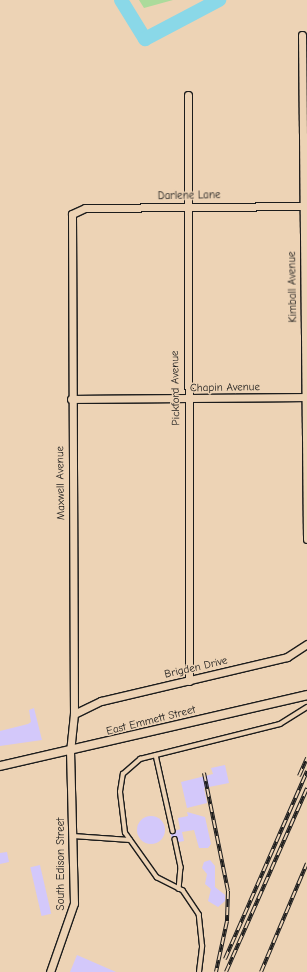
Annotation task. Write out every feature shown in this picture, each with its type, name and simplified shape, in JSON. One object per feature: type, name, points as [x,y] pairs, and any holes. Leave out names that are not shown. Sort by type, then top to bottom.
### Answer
[{"type":"street","name":"Kimball Avenue","points":[[302,35],[305,206],[307,539]]},
{"type":"street","name":"Pickford Avenue","points":[[188,95],[186,207],[189,681]]},
{"type":"street","name":"Darlene Lane","points":[[72,214],[85,208],[305,206]]},
{"type":"street","name":"Maxwell Avenue","points":[[70,752],[74,714],[71,399],[72,214]]},
{"type":"street","name":"Chapin Avenue","points":[[71,399],[187,400],[306,397]]},
{"type":"street","name":"Brigden Drive","points":[[74,714],[87,708],[189,681],[287,658],[307,644]]},
{"type":"street","name":"East Emmett Street","points":[[0,766],[70,752],[307,695]]},
{"type":"street","name":"South Edison Street","points":[[50,972],[73,911],[73,836],[70,752]]},
{"type":"lane","points":[[199,972],[202,946],[199,915],[179,889],[157,878],[125,834],[121,782],[134,762],[156,755],[280,724],[307,707]]},
{"type":"lane","points":[[156,755],[173,831]]},
{"type":"lane","points":[[73,836],[130,840]]},
{"type":"lane","points":[[174,839],[181,867],[179,889]]},
{"type":"green space","points":[[139,0],[173,0],[144,8]]},
{"type":"building","points":[[34,708],[42,740],[0,746],[0,731],[31,722],[29,710]]},
{"type":"building","points":[[225,765],[229,783],[204,788],[207,803],[187,808],[181,782],[213,774],[211,768]]},
{"type":"building","points":[[187,812],[205,817],[211,844],[208,848],[199,848],[194,830],[182,832],[184,841],[179,842],[176,836],[172,839],[170,833],[180,829],[178,818],[188,816]]},
{"type":"building","points":[[151,816],[161,820],[165,830],[161,840],[151,844],[141,840],[137,830],[141,820]]},
{"type":"building","points":[[7,852],[9,862],[0,864],[0,853]]},
{"type":"building","points":[[210,860],[215,866],[215,887],[225,895],[225,901],[218,907],[208,901],[211,889],[205,884],[207,874],[202,868],[204,862]]},
{"type":"building","points":[[40,865],[51,914],[42,916],[30,867]]},
{"type":"building","points":[[77,955],[116,972],[70,972]]},
{"type":"waterway","points":[[121,0],[145,39],[219,0]]},
{"type":"railway","points":[[299,776],[307,758]]},
{"type":"railway","points":[[225,959],[307,771]]},
{"type":"railway","points":[[204,773],[228,891],[227,921],[216,972]]},
{"type":"railway","points":[[226,972],[307,788]]},
{"type":"railway","points":[[261,972],[307,863]]}]
